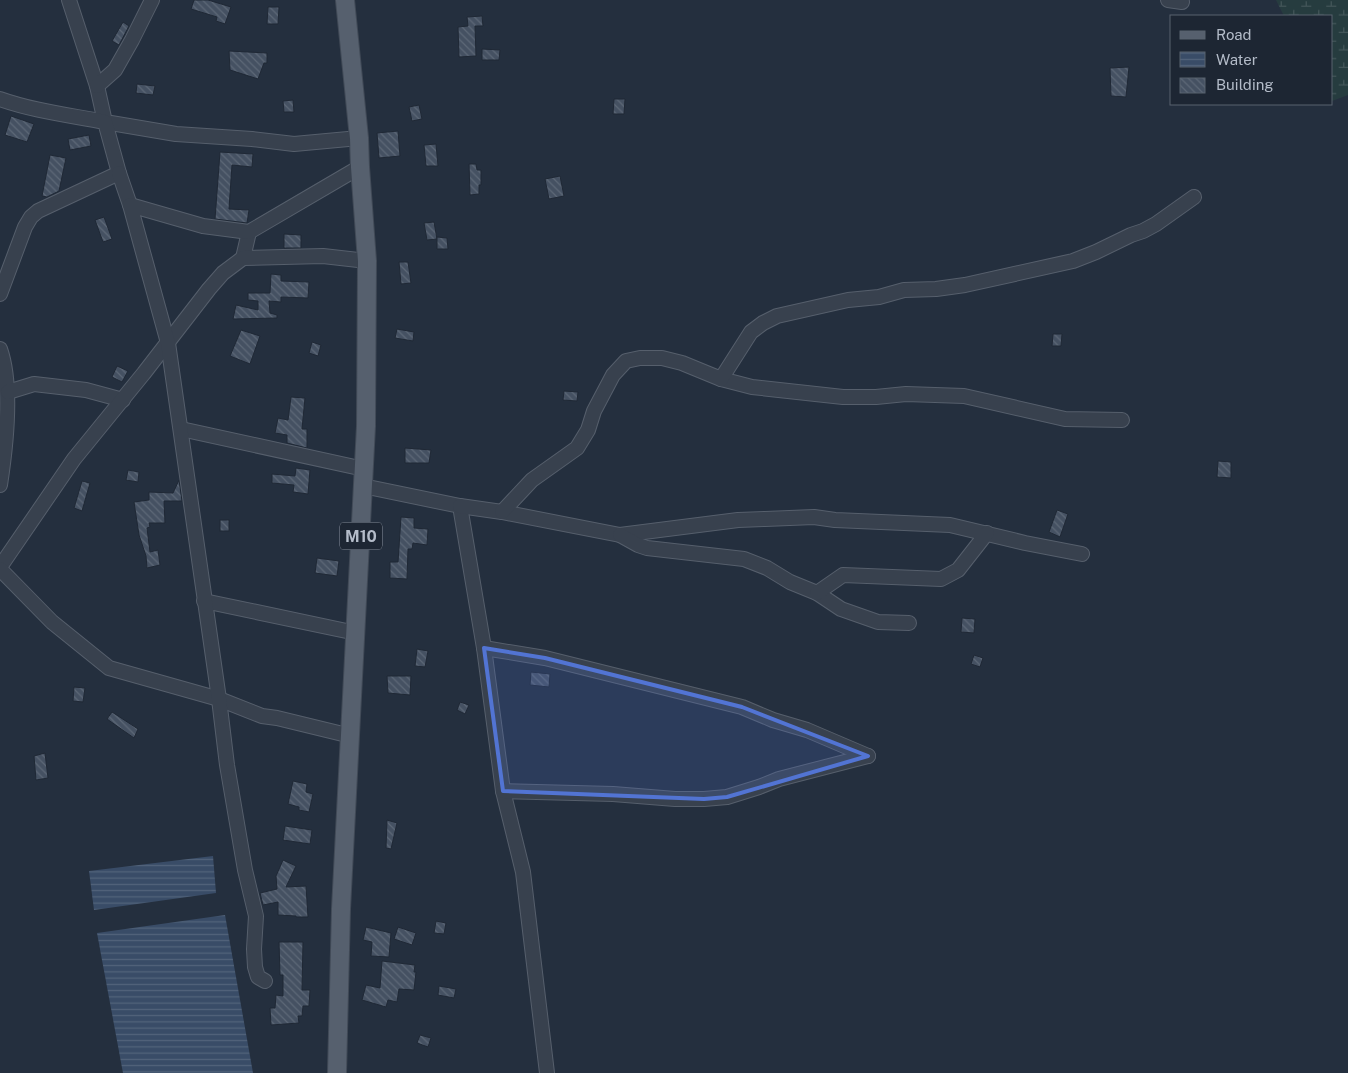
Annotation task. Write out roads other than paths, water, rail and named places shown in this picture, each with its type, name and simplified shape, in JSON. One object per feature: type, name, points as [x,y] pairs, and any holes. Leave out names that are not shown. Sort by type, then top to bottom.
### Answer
[{"type":"main road","name":"M10","points":[[337,1073],[341,909],[366,426],[367,261],[347,1]]},
{"type":"street","points":[[69,0],[97,86],[119,173],[130,205],[168,343],[230,784],[245,870],[256,916],[255,966],[258,977],[265,981]]},
{"type":"street","points":[[97,86],[114,70],[132,40],[152,0]]},
{"type":"street","points":[[1168,0],[1182,2]]},
{"type":"street","points":[[0,99],[19,106],[47,112],[176,134],[294,144],[359,138]]},
{"type":"street","points":[[130,205],[203,226],[249,232],[360,167]]},
{"type":"street","points":[[0,294],[26,227],[32,217],[38,211],[119,173]]},
{"type":"street","points":[[721,379],[751,332],[777,316],[848,300],[879,297],[904,290],[936,289],[965,285],[1073,261],[1131,235],[1143,232],[1194,197]]},
{"type":"street","points":[[243,258],[249,232]]},
{"type":"street","points":[[351,736],[262,716],[219,699],[109,668],[52,622],[0,568],[74,459],[223,273],[243,258],[323,256],[367,261]]},
{"type":"street","points":[[0,349],[8,392],[0,485]]},
{"type":"street","points":[[502,512],[532,480],[578,448],[588,430],[594,411],[613,375],[626,361],[640,358],[662,358],[682,363],[721,379],[752,387],[843,397],[876,397],[906,394],[964,396],[1065,419],[1122,420]]},
{"type":"street","points":[[8,392],[34,384],[86,390],[123,400]]},
{"type":"street","points":[[181,428],[460,506],[502,512],[620,535],[648,548],[744,560],[767,568],[790,582],[817,593],[841,609],[863,618],[878,622],[908,624]]},
{"type":"street","points":[[460,506],[484,648],[504,791],[523,872],[547,1073]]},
{"type":"street","points":[[620,535],[738,520],[814,517],[835,520],[950,525],[1082,554]]},
{"type":"street","points":[[817,593],[843,575],[941,579],[958,570],[987,533]]},
{"type":"street","points":[[204,601],[356,633]]},
{"type":"street","points":[[484,648],[544,658],[742,707],[773,720],[807,730],[868,756],[779,779],[727,797],[675,799],[613,794],[504,791]]},
{"type":"water","points":[[213,856],[216,893],[94,910],[89,871]]},
{"type":"water","points":[[225,915],[253,1073],[123,1073],[97,933]]}]
